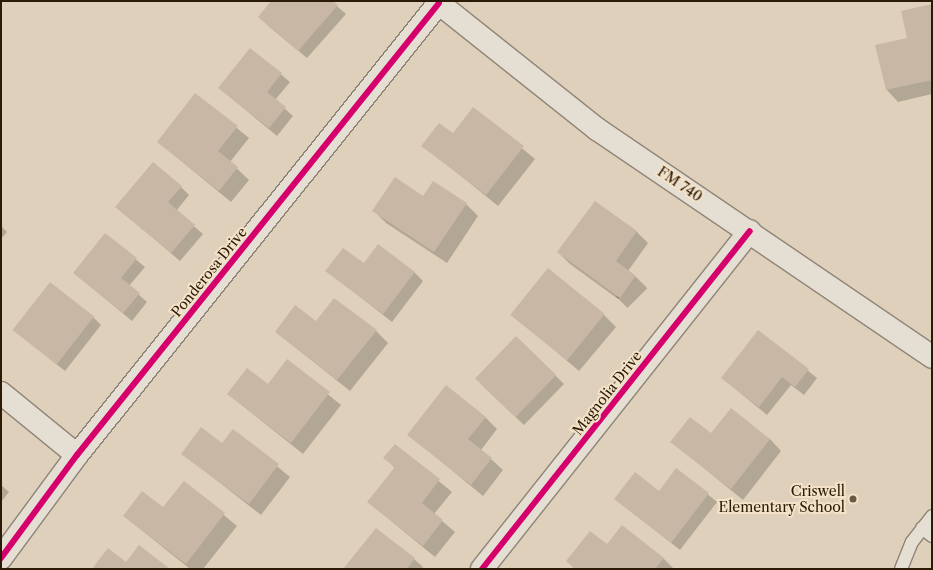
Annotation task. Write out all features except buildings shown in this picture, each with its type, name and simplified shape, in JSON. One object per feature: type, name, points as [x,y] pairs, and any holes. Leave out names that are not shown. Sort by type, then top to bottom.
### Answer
[{"type":"street","name":"FM 740","points":[[437,2],[597,129],[750,231],[886,328],[932,357]]},
{"type":"street","name":"Ponderosa Drive","points":[[1,558],[77,455],[437,2]]},
{"type":"street","name":"Magnolia Drive","points":[[482,569],[750,231]]},
{"type":"street","points":[[1,393],[77,455]]},
{"type":"lane","points":[[901,569],[912,542],[932,516]]},
{"type":"lane","points":[[922,528],[932,536]]},
{"type":"cycle path","points":[[1,558],[77,455],[439,3]]},
{"type":"cycle path","points":[[482,569],[750,231]]},
{"type":"place","name":"Criswell Elementary School","points":[[853,499]]}]
